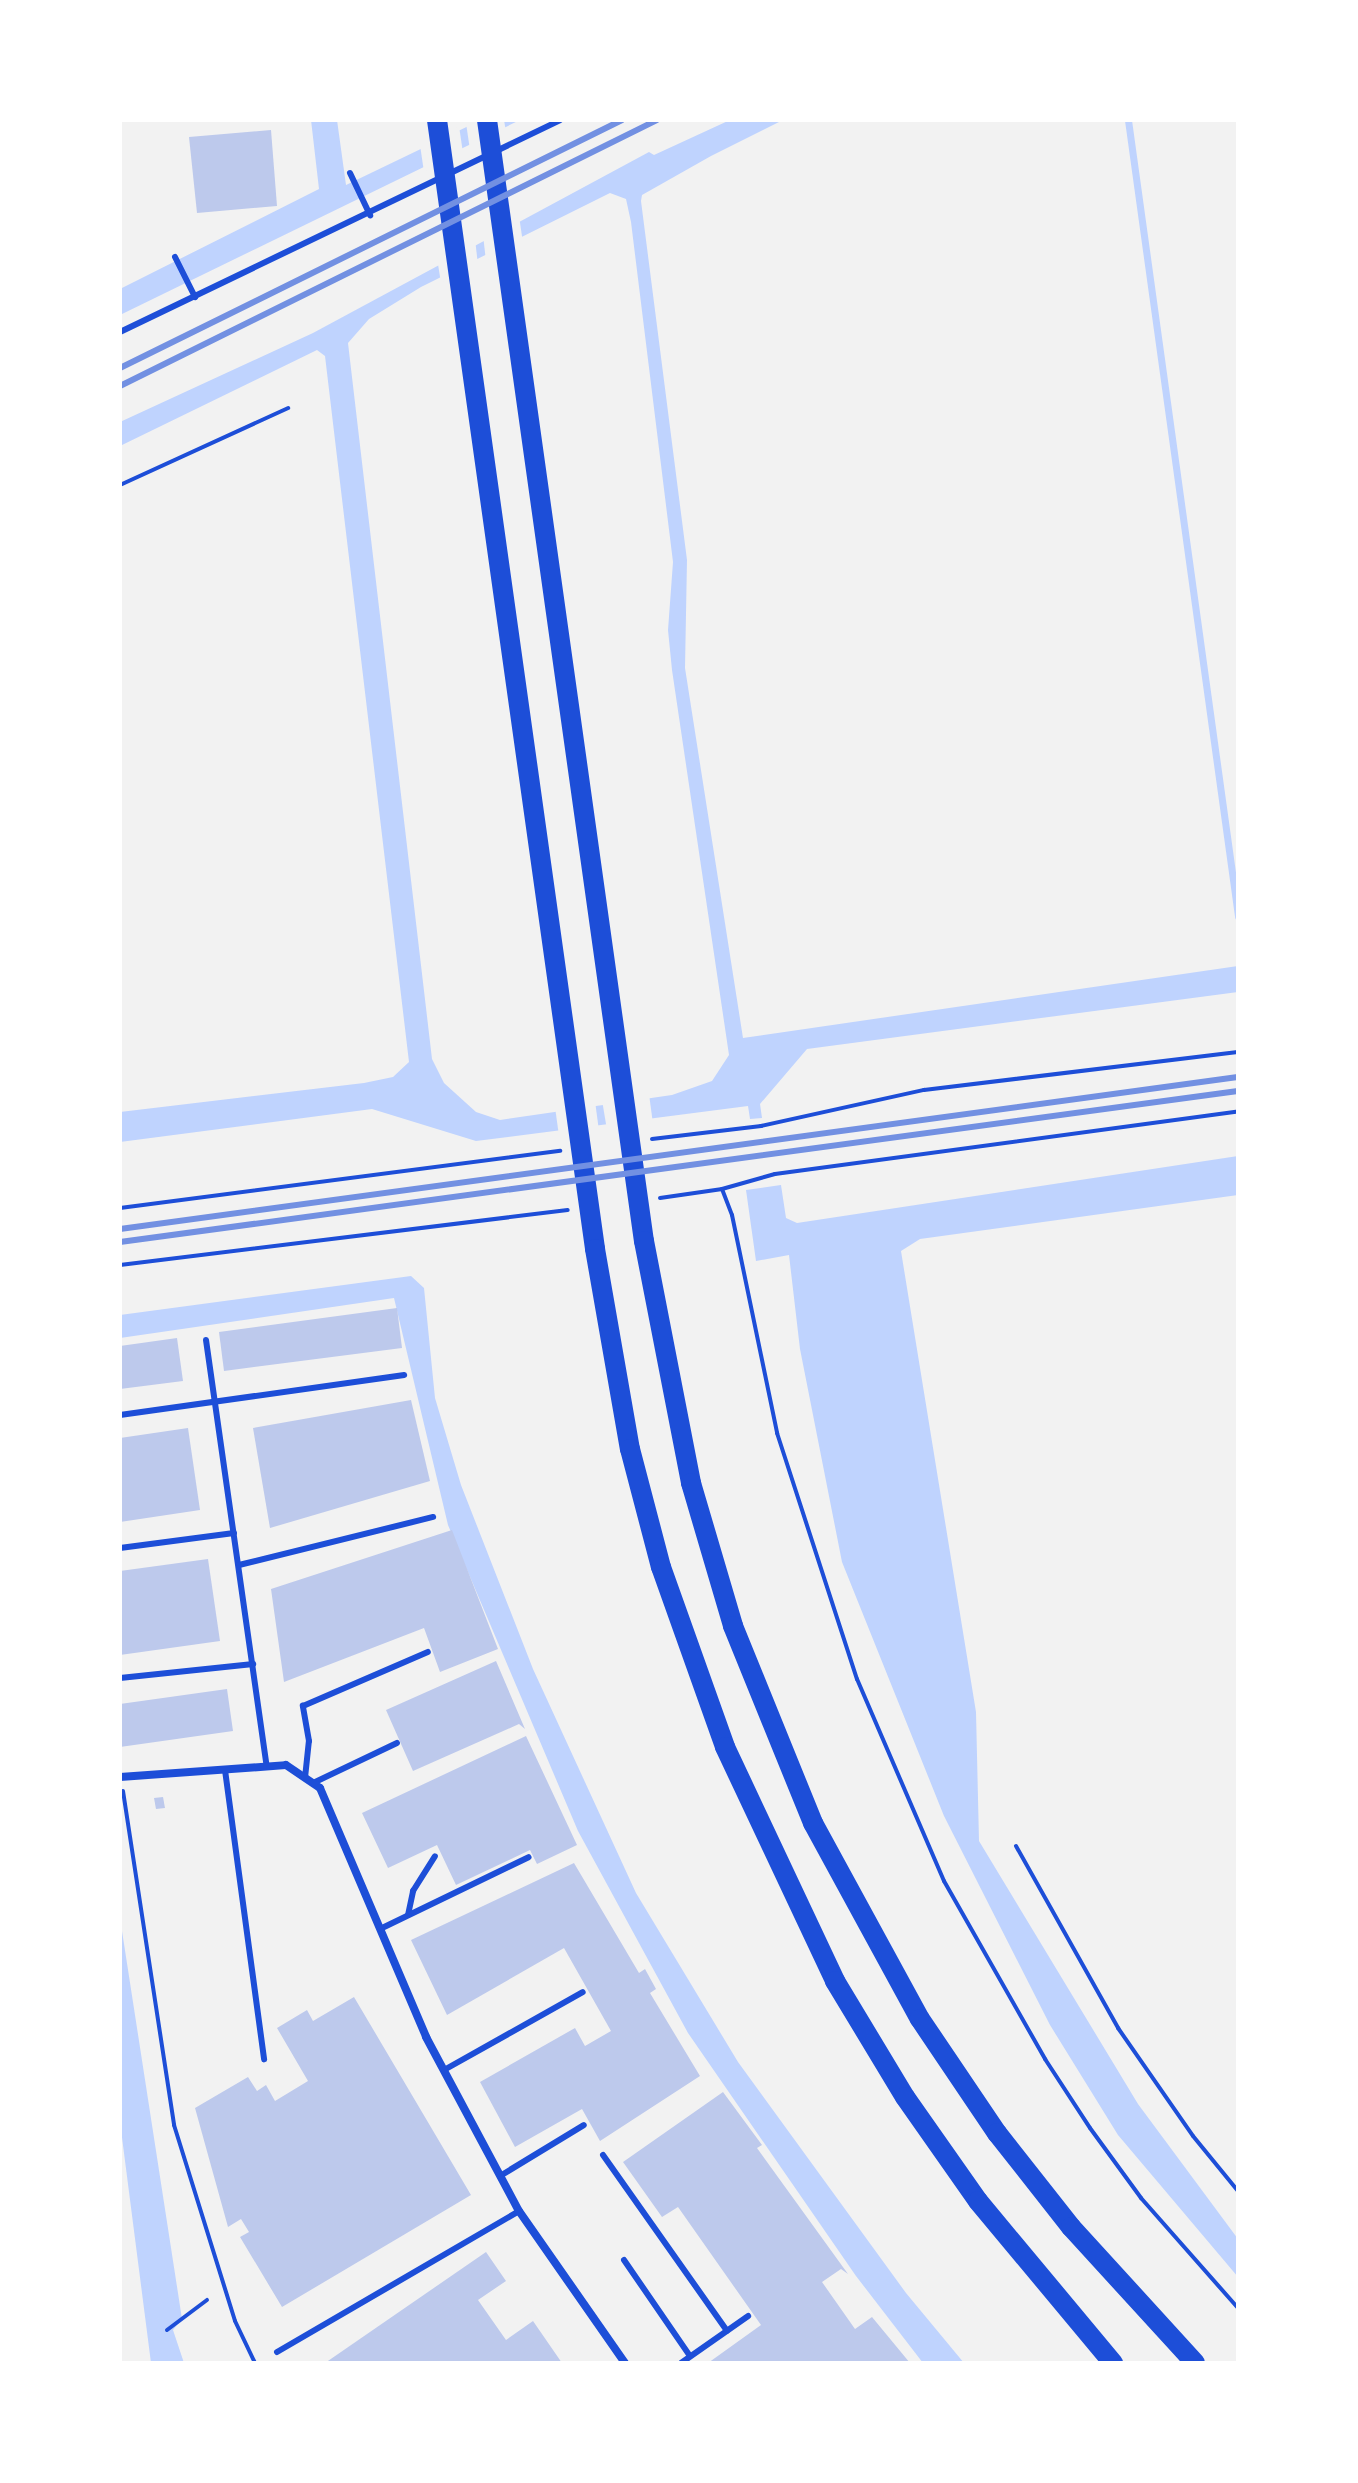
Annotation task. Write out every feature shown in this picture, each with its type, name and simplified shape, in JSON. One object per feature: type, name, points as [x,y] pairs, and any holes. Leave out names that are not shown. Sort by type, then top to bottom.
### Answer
[{"type":"main road","points":[[437,120],[595,1249],[630,1449],[661,1567],[725,1747],[786,1885],[905,2097],[978,2201],[1113,2363]]},
{"type":"main road","points":[[487,120],[644,1241],[691,1483],[733,1626],[813,1823],[920,2019],[997,2133],[1144,2313],[1195,2363]]},
{"type":"street","points":[[120,1778],[286,1765],[309,1781],[444,2070],[519,2211],[625,2363]]},
{"type":"lane","points":[[120,332],[370,215],[560,120]]},
{"type":"lane","points":[[350,173],[370,215]]},
{"type":"lane","points":[[175,257],[195,297]]},
{"type":"lane","points":[[206,1340],[267,1767]]},
{"type":"lane","points":[[120,1415],[404,1375]]},
{"type":"lane","points":[[239,1565],[433,1517]]},
{"type":"lane","points":[[120,1548],[234,1533]]},
{"type":"lane","points":[[397,1743],[309,1781],[309,1741],[303,1706],[428,1652]]},
{"type":"lane","points":[[120,1678],[253,1664]]},
{"type":"lane","points":[[225,1770],[264,2059]]},
{"type":"lane","points":[[408,1915],[413,1891],[435,1856]]},
{"type":"lane","points":[[380,1929],[529,1857]]},
{"type":"lane","points":[[444,2070],[583,1992]]},
{"type":"lane","points":[[500,2176],[584,2125]]},
{"type":"lane","points":[[603,2155],[727,2331]]},
{"type":"lane","points":[[277,2352],[519,2211]]},
{"type":"lane","points":[[624,2260],[690,2356]]},
{"type":"lane","points":[[681,2363],[748,2316]]},
{"type":"path","points":[[120,485],[288,408]]},
{"type":"path","points":[[650,1140],[761,1126],[924,1090],[1238,1052]]},
{"type":"path","points":[[735,1187],[789,1172],[1238,1111]]},
{"type":"path","points":[[120,1208],[572,1149]]},
{"type":"path","points":[[722,1189],[732,1215],[777,1433],[857,1679],[944,1881],[1045,2059],[1090,2128],[1141,2198],[1238,2308]]},
{"type":"path","points":[[120,1265],[424,1226]]},
{"type":"path","points":[[120,1778],[174,2125],[235,2321],[255,2363]]},
{"type":"path","points":[[120,1831],[127,1831]]},
{"type":"path","points":[[1016,1846],[1118,2028],[1193,2136],[1238,2191]]},
{"type":"path","points":[[167,2330],[207,2300]]},
{"type":"water","points":[[311,120],[337,120],[346,185],[481,120],[520,120],[120,315],[120,289],[319,189]]},
{"type":"water","points":[[730,120],[783,120],[642,195],[641,201],[687,560],[685,668],[743,1038],[1238,966],[1238,992],[807,1049],[760,1104],[762,1118],[750,1119],[748,1106],[476,1141],[372,1109],[120,1142],[120,1112],[364,1083],[393,1077],[409,1062],[325,356],[317,350],[120,446],[120,422],[313,333],[649,152],[654,155]],"holes":[[[610,193],[626,199],[673,562],[668,630],[672,670],[729,1055],[712,1081],[672,1095],[500,1120],[476,1112],[444,1083],[432,1059],[348,343],[369,319],[421,287]]]},
{"type":"water","points":[[1238,1156],[1238,1195],[920,1239],[901,1251],[976,1712],[979,1841],[1138,2104],[1238,2239],[1238,2277],[1118,2135],[1050,2025],[944,1816],[842,1562],[800,1349],[789,1255],[756,1261],[746,1190],[781,1185],[786,1218],[797,1223]]},
{"type":"water","points":[[411,1276],[424,1288],[435,1398],[461,1485],[533,1669],[636,1893],[738,2062],[906,2293],[964,2363],[923,2363],[856,2276],[688,2033],[578,1831],[448,1525],[394,1298],[120,1338],[120,1315]]},
{"type":"water","points":[[120,1918],[182,2319],[173,2330],[184,2363],[151,2363],[120,2122]]},
{"type":"pier","points":[[472,120],[504,120],[506,132],[470,150],[466,123]]},
{"type":"pier","points":[[459,126],[463,153],[424,172],[420,145]]},
{"type":"pier","points":[[519,216],[523,243],[486,261],[483,235]]},
{"type":"pier","points":[[475,239],[478,265],[441,283],[437,258]]},
{"type":"pier","points":[[649,1094],[653,1124],[607,1130],[602,1100]]},
{"type":"pier","points":[[595,1101],[599,1131],[559,1136],[555,1107]]},
{"type":"building","points":[[271,130],[277,206],[197,213],[189,137]]},
{"type":"building","points":[[397,1308],[402,1348],[224,1371],[219,1332]]},
{"type":"building","points":[[177,1338],[183,1381],[120,1389],[120,1346]]},
{"type":"building","points":[[411,1400],[430,1481],[270,1528],[253,1428]]},
{"type":"building","points":[[188,1428],[200,1510],[120,1522],[120,1438]]},
{"type":"building","points":[[452,1530],[498,1649],[440,1672],[424,1628],[284,1682],[271,1589]]},
{"type":"building","points":[[208,1559],[220,1641],[120,1655],[120,1571]]},
{"type":"building","points":[[496,1661],[525,1729],[519,1724],[413,1771],[386,1710]]},
{"type":"building","points":[[227,1689],[233,1731],[120,1747],[120,1704]]},
{"type":"building","points":[[526,1736],[577,1845],[537,1864],[530,1850],[456,1885],[437,1845],[388,1868],[362,1813]]},
{"type":"building","points":[[163,1797],[165,1808],[156,1809],[154,1798]]},
{"type":"building","points":[[574,1863],[639,1973],[645,1969],[656,1989],[650,1993],[700,2076],[600,2141],[582,2109],[515,2147],[480,2082],[575,2028],[585,2046],[611,2031],[564,1948],[447,2015],[411,1940]]},
{"type":"building","points":[[354,1997],[471,2195],[282,2307],[240,2237],[249,2232],[241,2219],[228,2227],[195,2108],[248,2077],[257,2091],[266,2085],[275,2101],[308,2081],[277,2028],[307,2010],[313,2021]]},
{"type":"building","points":[[723,2092],[762,2145],[757,2148],[848,2274],[841,2269],[822,2282],[855,2329],[872,2317],[910,2363],[708,2363],[761,2325],[678,2207],[662,2217],[623,2162]]},
{"type":"building","points":[[486,2252],[506,2281],[478,2300],[506,2340],[533,2321],[562,2363],[325,2363]]},
{"type":"waterway","points":[[1128,120],[1238,916]]},
{"type":"railway","points":[[120,368],[622,120]]},
{"type":"railway","points":[[120,386],[657,120]]},
{"type":"railway","points":[[120,1229],[1238,1077]]},
{"type":"railway","points":[[120,1242],[1238,1091]]}]
